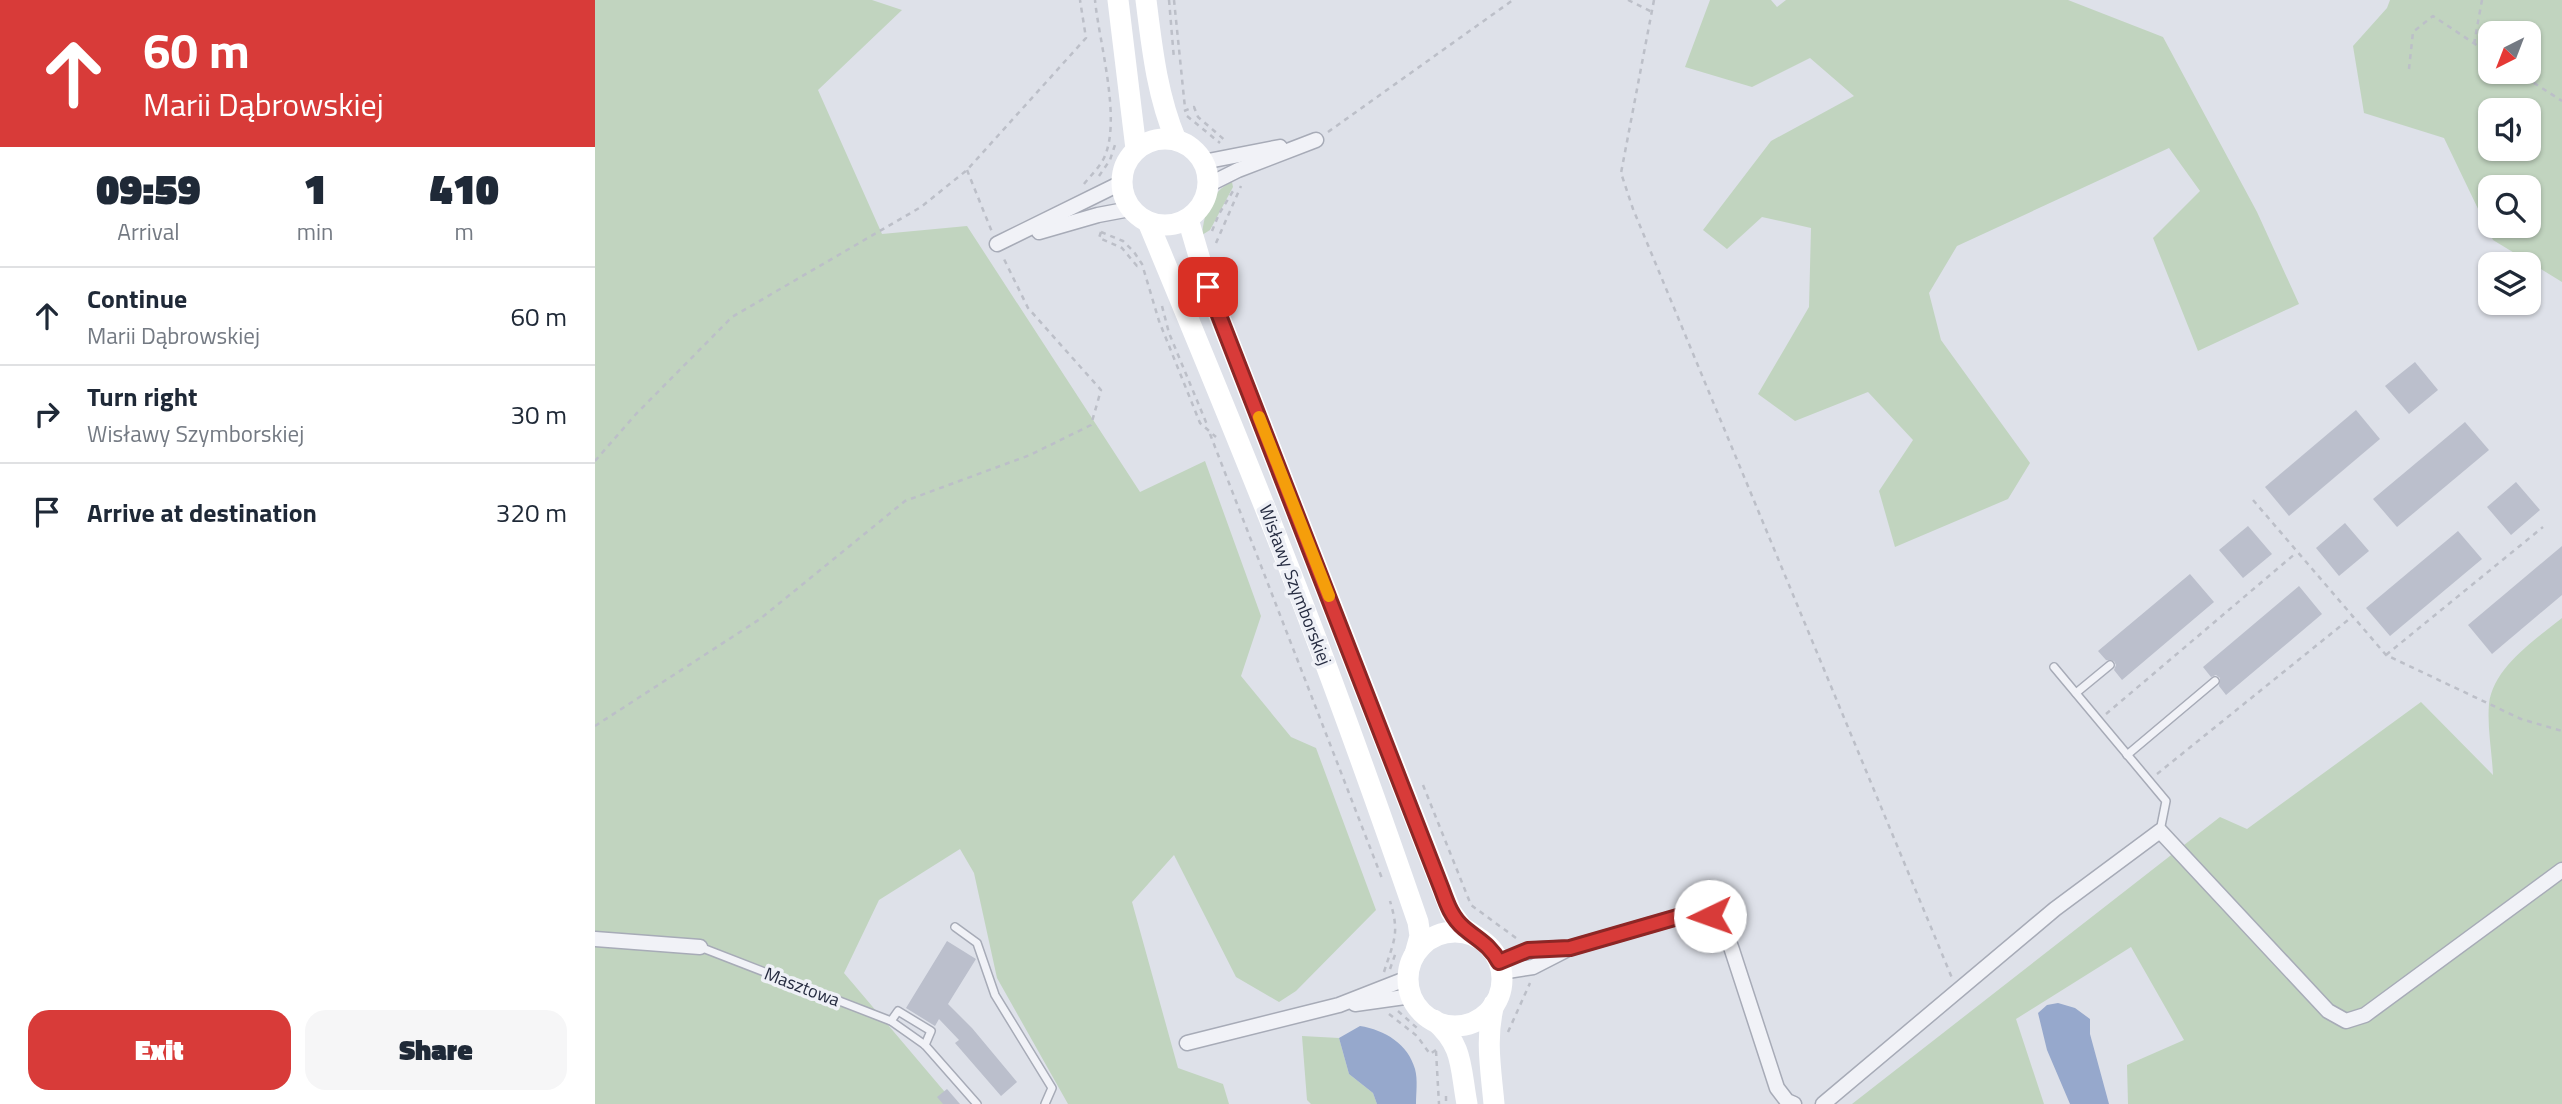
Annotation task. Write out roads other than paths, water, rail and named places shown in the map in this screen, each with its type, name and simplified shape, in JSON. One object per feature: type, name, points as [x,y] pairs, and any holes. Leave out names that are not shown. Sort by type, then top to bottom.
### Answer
[{"type":"main road","points":[[1118,0],[1136,149]]},
{"type":"main road","points":[[1146,0],[1155,68],[1166,116],[1176,140]]},
{"type":"main road","points":[[1159,138],[1176,140],[1196,152],[1203,162],[1208,185],[1205,198],[1198,210],[1188,219],[1169,225],[1148,222],[1130,208],[1123,197],[1122,170],[1136,149],[1159,138]]},
{"type":"main road","name":"Wisławy Szymborskiej","points":[[1188,219],[1208,287],[1451,912],[1462,927],[1494,952],[1500,967]]},
{"type":"main road","name":"Wisławy Szymborskiej","points":[[1148,222],[1192,323],[1306,612],[1418,922],[1420,936],[1408,948],[1403,983]]},
{"type":"main road","points":[[1408,948],[1443,934],[1460,932],[1477,937]]},
{"type":"main road","points":[[1495,1104],[1488,1041],[1489,1024],[1500,991],[1500,967]]},
{"type":"main road","points":[[1403,983],[1421,1010],[1450,1033],[1457,1046],[1467,1104]]},
{"type":"main road","points":[[1434,1020],[1450,1025],[1467,1024],[1482,1017],[1494,1004]]},
{"type":"street","points":[[1203,162],[1316,140],[1238,170],[1208,185]]},
{"type":"street","points":[[1121,183],[997,244],[1130,208]]},
{"type":"street","points":[[1823,1104],[2055,909],[2160,831],[2328,1011],[2346,1021],[2365,1015],[2562,870]]},
{"type":"street","points":[[1500,967],[1533,967],[1570,948],[1688,914],[1710,916],[1724,928],[1777,1088],[1787,1101],[1794,1104]]},
{"type":"street","name":"Masztowa","points":[[595,939],[700,947]]},
{"type":"street","points":[[1187,1043],[1339,1005],[1403,983]]},
{"type":"lane","points":[[2076,694],[2110,665]]},
{"type":"lane","points":[[2054,667],[2166,801],[2160,831]]},
{"type":"lane","points":[[2127,755],[2215,681]]},
{"type":"lane","points":[[955,927],[977,943],[995,995],[1052,1088],[1045,1104]]},
{"type":"lane","name":"Masztowa","points":[[700,947],[891,1021],[925,1045],[977,1104]]},
{"type":"lane","points":[[891,1021],[898,1011],[931,1031],[925,1045]]},
{"type":"water","points":[[2058,1003],[2075,1008],[2090,1019],[2090,1034],[2109,1104],[2070,1104],[2047,1050],[2038,1013],[2047,1005]]},
{"type":"water","points":[[1360,1026],[1387,1035],[1407,1052],[1416,1073],[1416,1104],[1377,1104],[1373,1093],[1349,1074],[1339,1038]]}]
